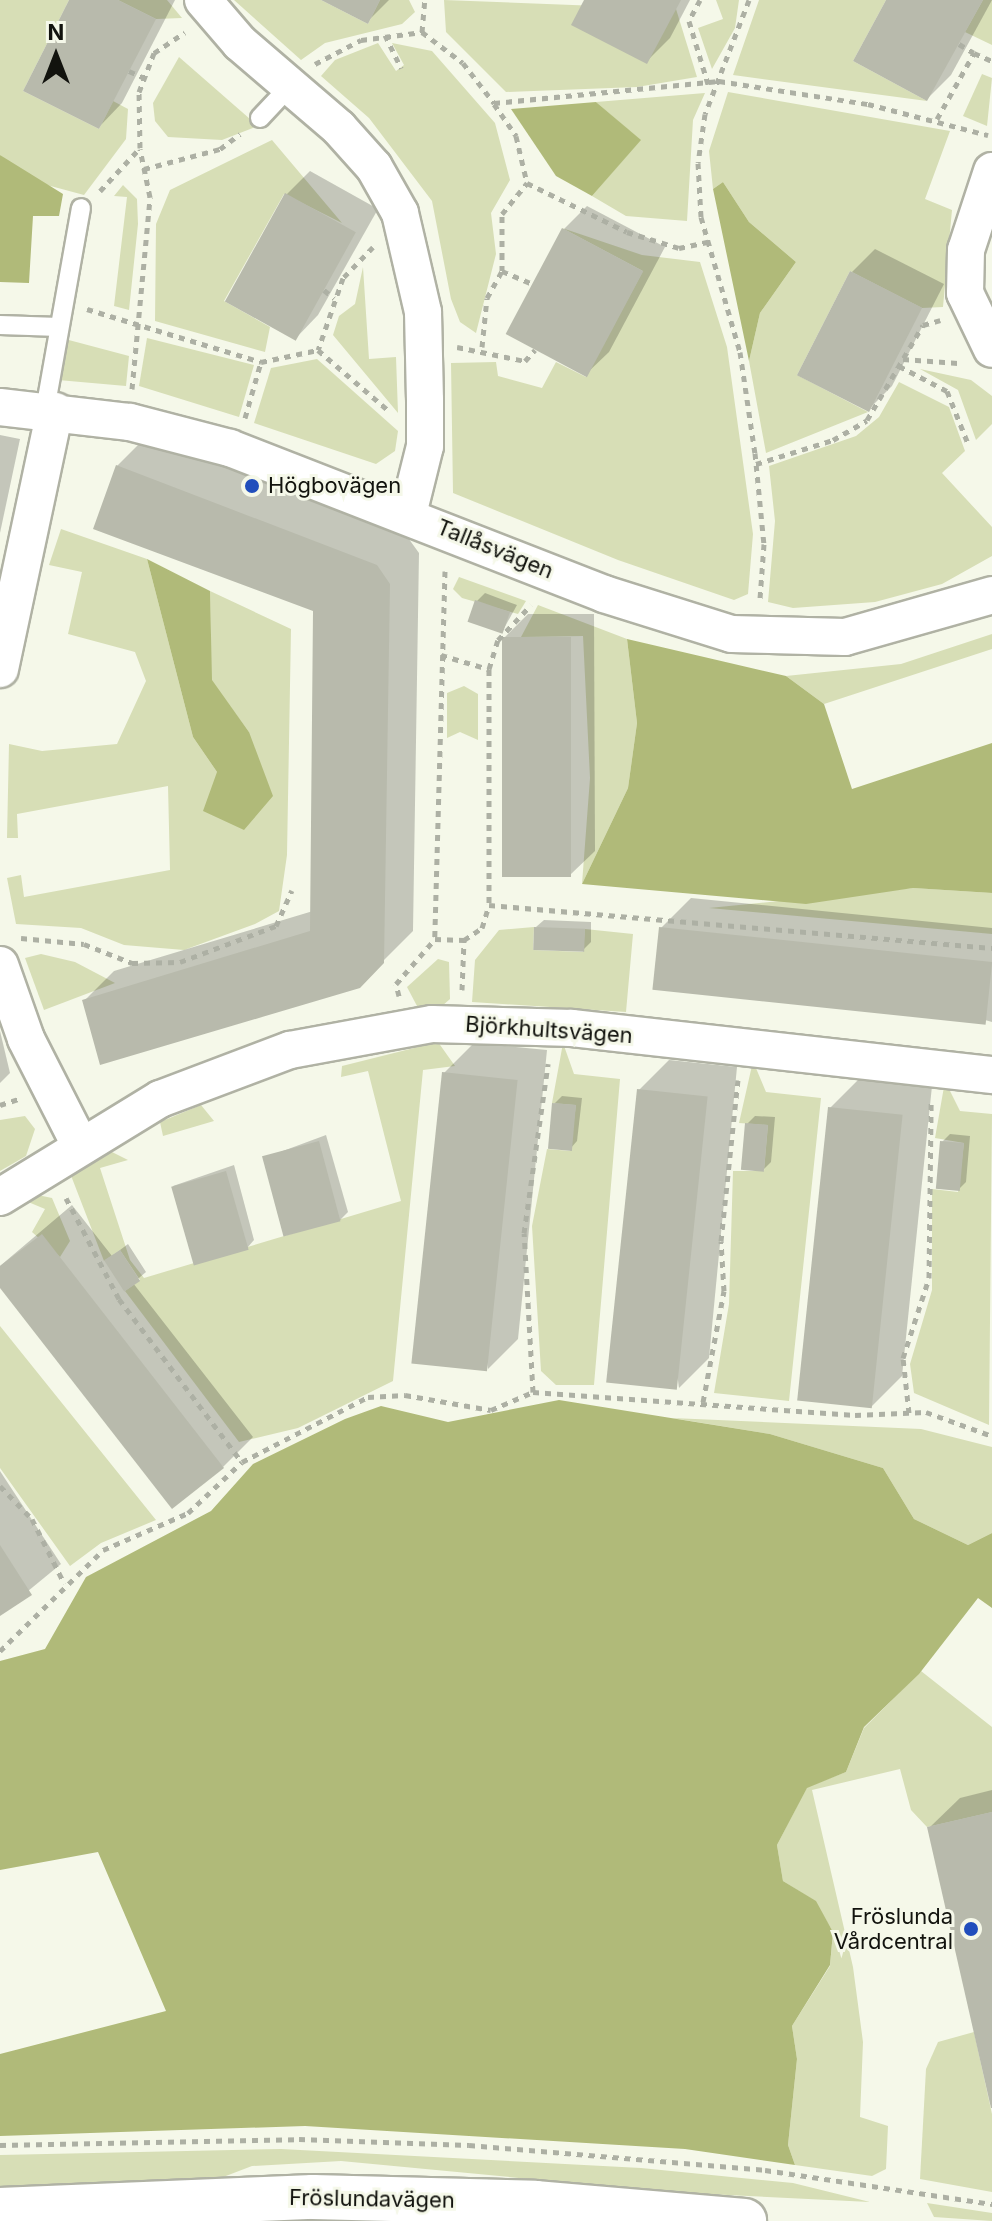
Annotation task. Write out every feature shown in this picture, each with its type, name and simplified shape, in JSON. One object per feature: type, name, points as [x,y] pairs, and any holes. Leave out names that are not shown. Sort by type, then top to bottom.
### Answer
[{"type":"main road","name":"Fröslundavägen","points":[[0,2210],[99,2213],[313,2197],[535,2203],[744,2221]]},
{"type":"street","points":[[208,8],[300,78],[374,167],[404,228],[424,347],[425,446],[408,514]]},
{"type":"street","points":[[980,355],[966,250],[992,171]]},
{"type":"street","name":"Tallåsvägen","points":[[0,407],[50,410],[230,448],[408,514],[604,594],[732,634],[845,637],[992,595]]},
{"type":"street","points":[[0,669],[50,410]]},
{"type":"street","points":[[8,952],[26,1039],[80,1145]]},
{"type":"street","name":"Björkhultsvägen","points":[[0,1197],[80,1145],[160,1099],[290,1050],[404,1029],[460,1023],[554,1027],[992,1075]]},
{"type":"lane","points":[[260,118],[300,78]]},
{"type":"lane","points":[[50,410],[59,327],[67,303],[81,208]]},
{"type":"lane","points":[[0,325],[59,327]]},
{"type":"path","points":[[422,32],[425,0]]},
{"type":"path","points":[[700,0],[689,21],[708,84]]},
{"type":"path","points":[[749,0],[719,81],[698,163],[708,242],[740,352],[756,464],[764,544],[759,612]]},
{"type":"path","points":[[131,398],[141,323],[150,197],[140,148],[145,78],[154,53],[208,8]]},
{"type":"path","points":[[300,78],[322,56],[385,35],[422,32],[463,63],[494,103],[516,136],[527,183]]},
{"type":"path","points":[[385,35],[401,68]]},
{"type":"path","points":[[959,44],[992,61]]},
{"type":"path","points":[[937,120],[974,53]]},
{"type":"path","points":[[129,71],[145,78]]},
{"type":"path","points":[[494,103],[719,81],[937,120],[992,136]]},
{"type":"path","points":[[144,169],[220,149],[260,118]]},
{"type":"path","points":[[81,208],[140,148]]},
{"type":"path","points":[[527,183],[627,232],[679,248],[708,242]]},
{"type":"path","points":[[482,347],[487,298],[502,271],[502,214],[527,183]]},
{"type":"path","points":[[318,350],[334,298],[367,251],[404,228]]},
{"type":"path","points":[[502,271],[532,284]]},
{"type":"path","points":[[324,290],[334,298]]},
{"type":"path","points":[[67,303],[261,362],[318,350]]},
{"type":"path","points":[[756,464],[833,440],[867,420],[923,325],[972,310]]},
{"type":"path","points":[[424,347],[482,347],[525,361],[535,350]]},
{"type":"path","points":[[318,350],[398,418]]},
{"type":"path","points":[[903,359],[980,355]]},
{"type":"path","points":[[242,428],[261,362]]},
{"type":"path","points":[[899,366],[947,391],[969,446]]},
{"type":"path","points":[[404,1029],[396,984],[435,939],[445,562]]},
{"type":"path","points":[[435,939],[464,940],[482,928],[489,905],[489,669],[498,640],[539,595]]},
{"type":"path","points":[[441,655],[489,669]]},
{"type":"path","points":[[8,952],[84,944],[132,963],[180,962],[276,926],[292,890]]},
{"type":"path","points":[[489,905],[992,948]]},
{"type":"path","points":[[460,1023],[464,940]]},
{"type":"path","points":[[533,1392],[524,1233],[554,1027]]},
{"type":"path","points":[[703,1402],[724,1291],[721,1241],[741,1048]]},
{"type":"path","points":[[909,1413],[903,1358],[929,1278],[926,1159],[934,1069]]},
{"type":"path","points":[[49,1165],[119,1299],[242,1462]]},
{"type":"path","points":[[0,1651],[10,1649],[64,1583],[103,1550],[188,1513],[242,1462],[368,1397],[405,1395],[491,1410],[533,1392],[909,1413],[992,1436]]},
{"type":"path","points":[[0,1486],[32,1519],[64,1583]]},
{"type":"path","points":[[0,2145],[284,2139],[469,2145],[765,2170],[992,2204]]},
{"type":"green space","points":[[0,0],[69,0],[23,91],[99,129],[113,101],[128,109],[126,139],[84,195],[32,181],[0,155]]},
{"type":"green space","points":[[118,0],[167,0],[182,18],[156,19]]},
{"type":"green space","points":[[234,0],[321,0],[368,24],[380,0],[409,0],[415,12],[402,24],[325,43],[301,60]]},
{"type":"green space","points":[[444,0],[676,9],[697,77],[637,87],[506,92],[446,32]]},
{"type":"green space","points":[[716,0],[739,0],[735,28],[712,69],[698,28],[723,19]]},
{"type":"green space","points":[[759,0],[886,0],[853,61],[927,101],[733,75]]},
{"type":"green space","points":[[983,0],[992,0],[992,45],[965,32]]},
{"type":"green space","points":[[378,43],[396,71],[404,65],[392,43],[432,51],[495,123],[510,180],[491,213],[496,254],[476,333],[460,322],[451,299],[432,201],[369,118],[321,76],[335,60]]},
{"type":"green space","points":[[179,57],[258,126],[222,140],[168,137],[155,121],[153,103]]},
{"type":"green space","points":[[982,74],[992,78],[987,126],[963,116]]},
{"type":"green space","points":[[728,92],[950,131],[925,199],[952,210],[943,307],[922,308],[850,271],[797,375],[868,412],[766,453],[749,361],[760,313],[796,262],[749,222],[723,182],[713,189],[709,151]]},
{"type":"green space","points":[[705,93],[693,120],[687,221],[626,216],[592,196],[640,140],[596,102]]},
{"type":"green space","points":[[596,102],[641,140],[592,196],[556,176],[511,109]]},
{"type":"green space","points":[[272,140],[342,223],[284,194],[224,301],[270,327],[265,352],[155,321],[156,224],[170,190]]},
{"type":"green space","points":[[0,155],[63,194],[59,216],[33,216],[29,283],[0,282]]},
{"type":"green space","points":[[723,182],[749,222],[796,262],[760,313],[749,361],[713,189]]},
{"type":"green space","points":[[123,185],[137,199],[138,224],[129,310],[114,306],[127,197],[114,196]]},
{"type":"green space","points":[[562,228],[642,255],[700,262],[727,347],[753,534],[748,594],[734,600],[618,560],[453,493],[451,363],[496,362],[498,376],[542,388],[556,362],[586,377],[643,271]]},
{"type":"green space","points":[[363,267],[369,359],[396,357],[398,413],[333,335],[339,316],[355,304]]},
{"type":"green space","points":[[147,338],[254,365],[239,417],[139,386]]},
{"type":"green space","points":[[65,339],[129,356],[126,386],[58,380]]},
{"type":"green space","points":[[317,359],[398,431],[395,451],[376,464],[254,423],[271,368]]},
{"type":"green space","points":[[920,369],[971,380],[992,396],[992,424],[976,440],[958,390]]},
{"type":"green space","points":[[899,382],[949,407],[965,451],[942,473],[992,527],[992,556],[942,584],[875,602],[793,608],[768,602],[775,521],[769,466],[856,436],[879,417]]},
{"type":"green space","points":[[61,529],[147,559],[193,737],[217,772],[249,732],[211,680],[210,591],[291,629],[287,855],[279,911],[255,924],[184,950],[124,945],[81,928],[16,924],[7,878],[21,875],[24,897],[170,870],[168,786],[17,814],[18,838],[7,838],[9,744],[42,751],[117,744],[146,681],[135,652],[68,634],[82,572],[49,565]]},
{"type":"green space","points":[[147,559],[210,591],[212,680],[249,732],[273,796],[244,830],[203,811],[217,772],[193,737]]},
{"type":"green space","points":[[459,577],[526,601],[518,614],[462,598],[453,589]]},
{"type":"green space","points":[[538,605],[627,639],[637,723],[628,788],[582,884],[590,778],[583,636],[521,637]]},
{"type":"green space","points":[[992,634],[992,649],[824,704],[786,676],[901,664]]},
{"type":"green space","points":[[627,639],[786,676],[824,704],[852,789],[992,743],[992,893],[913,888],[806,904],[582,884],[628,788],[637,723]]},
{"type":"green space","points":[[464,686],[478,694],[478,740],[460,732],[447,738],[447,693]]},
{"type":"green space","points":[[913,888],[992,893],[992,934],[709,908]]},
{"type":"green space","points":[[534,927],[533,950],[583,952],[585,929],[633,934],[626,1012],[472,1002],[475,960],[499,930]]},
{"type":"green space","points":[[41,954],[75,962],[115,983],[44,1010],[25,958]]},
{"type":"green space","points":[[438,959],[449,962],[450,999],[442,1006],[417,1006],[407,987]]},
{"type":"green space","points":[[438,1042],[455,1066],[423,1070],[393,1381],[298,1428],[239,1442],[125,1291],[140,1280],[120,1250],[104,1261],[70,1173],[110,1151],[128,1160],[100,1168],[130,1260],[144,1278],[401,1201],[368,1071],[341,1077],[342,1066]]},
{"type":"green space","points":[[563,1043],[574,1074],[620,1079],[594,1385],[556,1385],[541,1371],[532,1226],[547,1149],[570,1151],[576,1105],[552,1103]]},
{"type":"green space","points":[[753,1061],[766,1092],[821,1098],[789,1401],[714,1393],[729,1304],[733,1171],[764,1171],[768,1125],[739,1123]]},
{"type":"green space","points":[[945,1081],[960,1111],[992,1114],[989,1425],[914,1393],[910,1364],[932,1290],[932,1189],[958,1192],[964,1143],[935,1138]]},
{"type":"green space","points":[[201,1105],[214,1121],[163,1136],[160,1122]]},
{"type":"green space","points":[[25,1116],[35,1129],[26,1156],[0,1171],[0,1120]]},
{"type":"green space","points":[[28,1193],[52,1198],[70,1241],[60,1257],[32,1232],[45,1209],[21,1199]]},
{"type":"green space","points":[[0,1326],[156,1520],[101,1543],[70,1566],[0,1468]]},
{"type":"green space","points":[[559,1400],[770,1434],[883,1468],[914,1519],[968,1545],[992,1533],[992,1608],[978,1598],[919,1674],[864,1727],[846,1772],[807,1788],[777,1845],[783,1881],[816,1901],[833,1932],[830,1965],[792,2026],[797,2059],[788,2145],[795,2165],[685,2149],[305,2126],[0,2136],[0,2054],[166,2011],[98,1852],[0,1870],[0,1661],[45,1649],[86,1577],[211,1511],[253,1464],[345,1419],[381,1406],[448,1422]]},
{"type":"green space","points":[[672,1418],[921,1429],[992,1447],[992,1533],[968,1545],[914,1519],[883,1468],[770,1434]]},
{"type":"green space","points":[[921,1671],[992,1727],[992,1812],[927,1827],[911,1810],[900,1769],[812,1790],[853,1967],[863,2042],[860,2117],[888,2126],[886,2169],[872,2176],[795,2165],[788,2145],[797,2059],[792,2026],[830,1966],[833,1932],[815,1901],[783,1881],[777,1845],[807,1787],[846,1772],[864,1728]]},
{"type":"green space","points":[[974,2032],[992,2114],[992,2192],[920,2179],[926,2069],[938,2042]]},
{"type":"green space","points":[[281,2149],[641,2168],[793,2183],[870,2202],[666,2192],[341,2161],[252,2166],[218,2179],[0,2192],[0,2155]]},
{"type":"green space","points":[[927,2203],[992,2213],[992,2221],[934,2217]]},
{"type":"building","points":[[69,0],[118,0],[156,19],[99,129],[23,91]]},
{"type":"building","points":[[321,0],[380,0],[368,24]]},
{"type":"building","points":[[584,0],[681,0],[647,64],[571,25]]},
{"type":"building","points":[[886,0],[983,0],[927,101],[853,61]]},
{"type":"building","points":[[285,193],[356,232],[296,341],[225,301]]},
{"type":"building","points":[[562,228],[643,271],[587,377],[506,334]]},
{"type":"building","points":[[850,271],[922,308],[869,412],[797,375]]},
{"type":"building","points":[[116,465],[377,565],[390,584],[384,963],[360,988],[100,1065],[82,1000],[310,931],[313,611],[93,529]]},
{"type":"building","points":[[475,600],[510,612],[502,634],[468,622]]},
{"type":"building","points":[[502,637],[571,637],[571,877],[502,877]]},
{"type":"building","points":[[534,927],[585,929],[584,952],[533,950]]},
{"type":"building","points":[[659,927],[992,962],[986,1025],[652,990]]},
{"type":"building","points":[[442,1072],[518,1080],[487,1371],[411,1363]]},
{"type":"building","points":[[637,1089],[708,1096],[677,1390],[606,1382]]},
{"type":"building","points":[[552,1103],[576,1105],[572,1151],[548,1149]]},
{"type":"building","points":[[828,1107],[903,1115],[872,1408],[797,1400]]},
{"type":"building","points":[[745,1123],[768,1125],[764,1172],[741,1170]]},
{"type":"building","points":[[319,1141],[340,1221],[283,1236],[262,1156]]},
{"type":"building","points":[[940,1141],[964,1143],[960,1191],[936,1189]]},
{"type":"building","points":[[226,1171],[249,1250],[194,1266],[171,1187]]},
{"type":"building","points":[[42,1234],[224,1468],[172,1509],[0,1288],[0,1266]]},
{"type":"building","points":[[120,1250],[140,1281],[124,1291],[104,1260]]},
{"type":"building","points":[[0,1545],[32,1595],[0,1616]]},
{"type":"building","name":"Fröslunda Vårdcentral","points":[[992,1812],[992,2108],[991,2108],[927,1827]]},
{"type":"place","name":"Högbovägen","points":[[252,486]]},
{"type":"place","name":"Fröslunda Vårdcentral","points":[[971,1929]]}]
